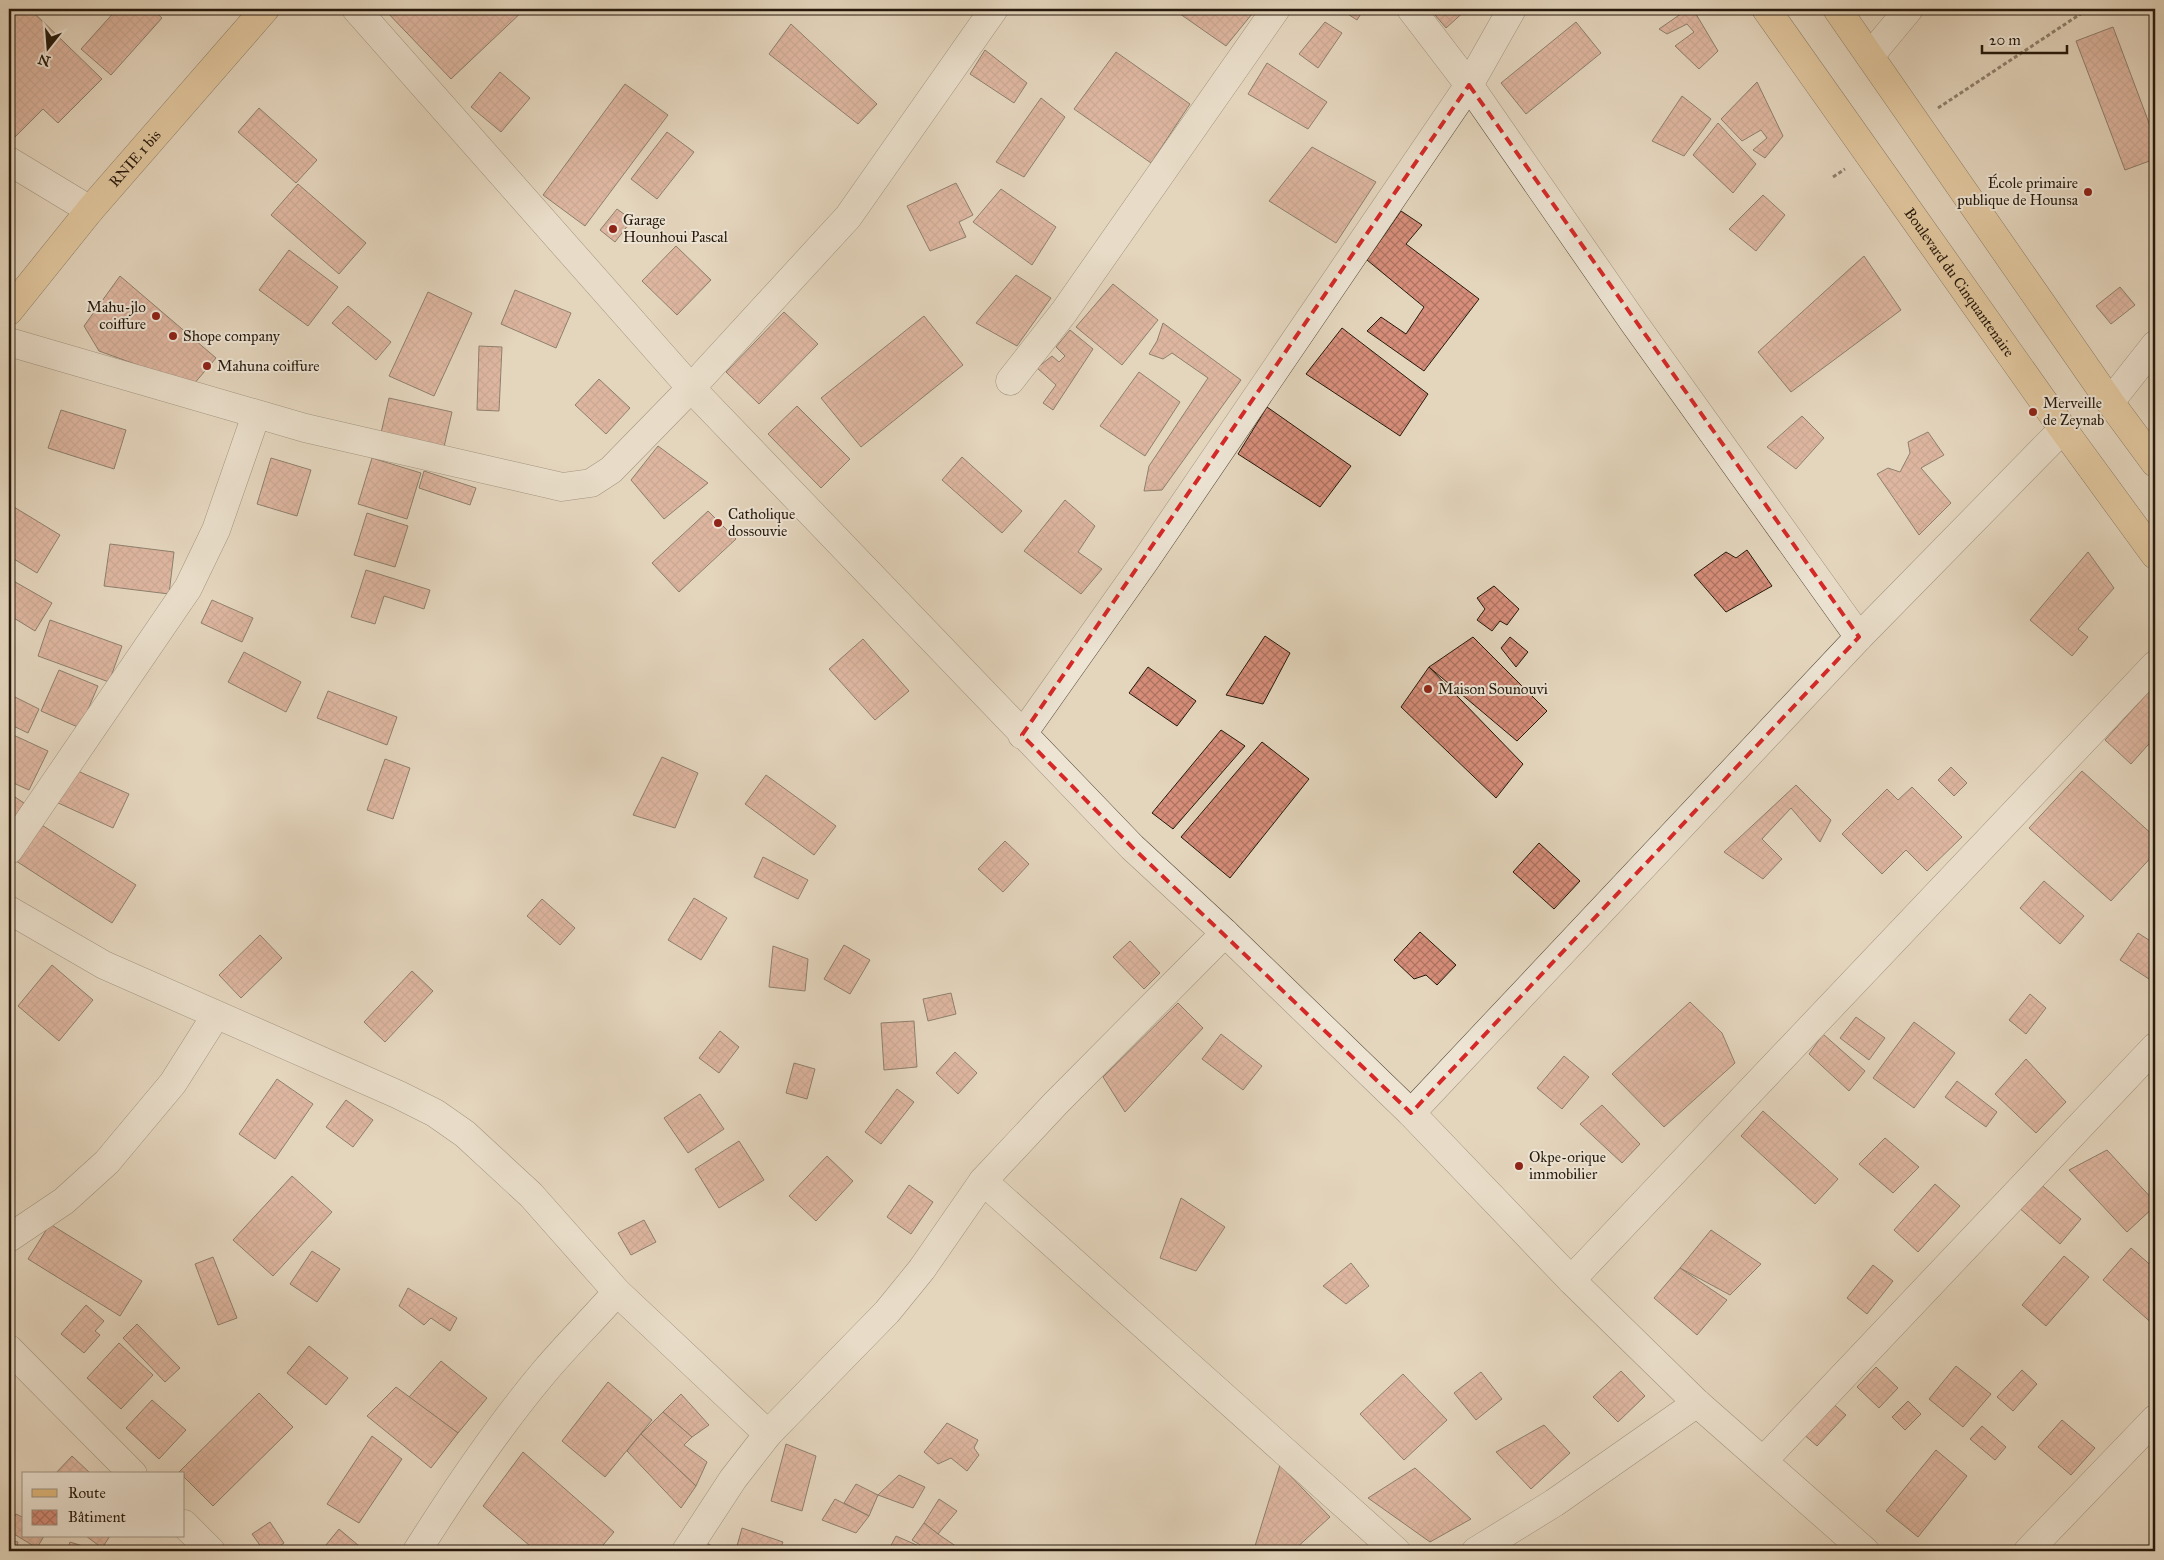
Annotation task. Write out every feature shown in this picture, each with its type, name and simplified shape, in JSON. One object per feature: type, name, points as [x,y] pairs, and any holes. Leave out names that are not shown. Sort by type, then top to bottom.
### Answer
[{"type":"main road","name":"RNIE 1 bis","points":[[9,311],[90,210],[265,9]]},
{"type":"main road","name":"Boulevard du Cinquantenaire","points":[[1766,9],[2063,430],[2155,555]]},
{"type":"main road","points":[[1837,9],[2110,402],[2155,463]]},
{"type":"street","points":[[356,9],[691,388],[1132,847],[1226,933],[1411,1113],[1571,1280],[1697,1403],[1865,1551]]},
{"type":"street","points":[[9,342],[256,415],[562,487],[591,483],[611,470],[691,388],[848,217],[994,9]]},
{"type":"street","points":[[1010,381],[1064,312],[1276,9]]},
{"type":"street","points":[[1411,9],[1469,85],[1634,323],[1859,637]]},
{"type":"street","points":[[1022,734],[1146,560],[1469,85],[1512,9]]},
{"type":"street","points":[[1870,56],[1909,9]]},
{"type":"street","points":[[9,161],[90,210]]},
{"type":"street","points":[[2110,402],[2155,346]]},
{"type":"street","points":[[9,850],[188,588],[216,530],[256,415]]},
{"type":"street","points":[[1411,1113],[1859,637],[2063,430]]},
{"type":"street","points":[[1571,1280],[2155,665]]},
{"type":"street","points":[[9,910],[104,965],[399,1095],[435,1113],[466,1134],[531,1195],[617,1292],[768,1434]]},
{"type":"street","points":[[686,1551],[733,1479],[768,1434],[887,1312],[922,1269],[984,1181],[1056,1103],[1226,933]]},
{"type":"street","points":[[9,1238],[64,1201],[107,1162],[173,1083],[216,1015]]},
{"type":"street","points":[[1763,1461],[2155,1047]]},
{"type":"street","points":[[984,1181],[1396,1551]]},
{"type":"street","points":[[417,1551],[463,1479],[504,1424],[545,1371],[617,1292]]},
{"type":"street","points":[[9,1349],[131,1472]]},
{"type":"street","points":[[1476,1551],[1554,1503],[1697,1403]]},
{"type":"street","points":[[2028,1551],[2155,1419]]},
{"type":"street","points":[[185,1525],[211,1551]]},
{"type":"path","points":[[1916,123],[2088,9]]},
{"type":"path","points":[[1833,177],[1869,154]]},
{"type":"highlighted area","points":[[1469,85],[1859,637],[1411,1113],[1132,847],[1022,735]]},
{"type":"building","points":[[9,9],[30,9],[102,79],[58,123],[43,109],[12,140],[9,137]]},
{"type":"building","points":[[117,9],[152,9],[162,18],[111,75],[81,49]]},
{"type":"building","points":[[384,9],[525,9],[451,79]]},
{"type":"building","points":[[1173,9],[1256,9],[1226,46]]},
{"type":"building","points":[[1340,9],[1364,9],[1357,20]]},
{"type":"building","points":[[1430,9],[1467,9],[1446,28]]},
{"type":"building","points":[[1688,9],[1693,9],[1718,51],[1699,69],[1675,46],[1694,32],[1687,24],[1667,34],[1659,29]]},
{"type":"building","points":[[1325,22],[1342,33],[1318,68],[1299,54]]},
{"type":"building","points":[[1576,22],[1601,53],[1526,114],[1501,83]]},
{"type":"building","points":[[791,24],[877,104],[858,124],[769,54]]},
{"type":"building","points":[[2113,27],[2155,139],[2155,159],[2125,170],[2076,41]]},
{"type":"building","points":[[985,50],[1027,83],[1014,103],[970,74]]},
{"type":"building","points":[[1116,52],[1190,104],[1151,163],[1074,109]]},
{"type":"building","points":[[1267,63],[1327,102],[1308,129],[1248,94]]},
{"type":"building","points":[[500,72],[530,98],[501,132],[471,107]]},
{"type":"building","points":[[1757,82],[1783,136],[1765,158],[1753,150],[1767,138],[1761,130],[1742,141],[1721,119]]},
{"type":"building","points":[[625,84],[668,115],[585,226],[543,195]]},
{"type":"building","points":[[1682,96],[1711,119],[1684,156],[1652,141]]},
{"type":"building","points":[[1041,98],[1065,117],[1024,177],[996,162]]},
{"type":"building","points":[[259,108],[317,160],[296,183],[238,132]]},
{"type":"building","points":[[1718,123],[1756,164],[1733,193],[1693,155]]},
{"type":"building","points":[[667,132],[694,152],[657,199],[631,179]]},
{"type":"building","points":[[1312,147],[1376,182],[1336,243],[1269,201]]},
{"type":"building","points":[[956,183],[973,215],[959,222],[966,237],[930,251],[907,206]]},
{"type":"building","points":[[298,184],[366,243],[339,274],[271,215]]},
{"type":"building","points":[[1001,189],[1056,227],[1032,265],[973,222]]},
{"type":"building","points":[[1763,195],[1785,215],[1756,251],[1729,229]]},
{"type":"building","points":[[617,209],[632,220],[615,242],[600,230]]},
{"type":"building","points":[[1401,211],[1422,225],[1406,244],[1479,299],[1424,371],[1367,331],[1381,317],[1406,334],[1424,307],[1367,260]]},
{"type":"building","points":[[676,246],[711,280],[677,315],[642,281]]},
{"type":"building","points":[[289,250],[338,287],[308,326],[259,290]]},
{"type":"building","points":[[1864,256],[1901,310],[1791,392],[1758,352]]},
{"type":"building","points":[[1016,275],[1051,298],[1017,346],[976,323]]},
{"type":"building","points":[[120,276],[216,358],[193,385],[99,351],[84,326]]},
{"type":"building","points":[[1113,284],[1158,320],[1122,365],[1076,327]]},
{"type":"building","points":[[2120,287],[2135,305],[2111,324],[2096,306]]},
{"type":"building","points":[[515,290],[571,313],[556,348],[501,324]]},
{"type":"building","points":[[428,292],[472,313],[434,396],[389,376]]},
{"type":"building","points":[[348,306],[391,342],[376,360],[332,323]]},
{"type":"building","points":[[784,312],[818,344],[759,404],[726,372]]},
{"type":"building","points":[[924,316],[963,365],[861,447],[821,398]]},
{"type":"building","points":[[1163,323],[1241,380],[1162,490],[1144,491],[1149,466],[1208,378],[1172,353],[1163,359],[1149,354],[1157,341]]},
{"type":"building","points":[[1342,328],[1428,394],[1400,436],[1306,374]]},
{"type":"building","points":[[1070,330],[1093,349],[1053,410],[1043,403],[1056,385],[1037,368],[1052,356],[1059,362],[1065,356],[1056,347]]},
{"type":"building","points":[[479,346],[502,347],[499,411],[477,410]]},
{"type":"building","points":[[1139,372],[1180,402],[1145,456],[1100,426]]},
{"type":"building","points":[[599,379],[630,408],[606,434],[575,405]]},
{"type":"building","points":[[389,398],[452,412],[444,447],[381,433]]},
{"type":"building","points":[[797,406],[850,459],[821,488],[768,434]]},
{"type":"building","points":[[1267,407],[1351,466],[1320,507],[1238,454]]},
{"type":"building","points":[[61,410],[126,430],[114,469],[48,448]]},
{"type":"building","points":[[1802,416],[1824,438],[1796,469],[1767,447]]},
{"type":"building","points":[[1928,432],[1944,455],[1921,468],[1951,503],[1919,535],[1877,474],[1888,468],[1900,472],[1910,453],[1908,442]]},
{"type":"building","points":[[658,446],[708,483],[664,519],[631,480]]},
{"type":"building","points":[[962,457],[1022,511],[1002,533],[942,480]]},
{"type":"building","points":[[271,458],[311,470],[297,516],[257,504]]},
{"type":"building","points":[[372,458],[421,473],[407,519],[358,504]]},
{"type":"building","points":[[424,471],[476,488],[470,505],[419,488]]},
{"type":"building","points":[[1065,500],[1095,526],[1078,552],[1102,569],[1081,594],[1024,551]]},
{"type":"building","points":[[9,504],[60,535],[37,573],[9,556]]},
{"type":"building","points":[[708,511],[736,539],[679,592],[652,563]]},
{"type":"building","points":[[367,513],[408,526],[395,567],[354,555]]},
{"type":"building","points":[[110,544],[174,552],[169,594],[104,586]]},
{"type":"building","points":[[1747,550],[1772,586],[1726,612],[1694,575],[1726,552],[1736,558]]},
{"type":"building","points":[[2088,552],[2114,588],[2078,629],[2088,637],[2072,656],[2030,620]]},
{"type":"building","points":[[366,570],[430,590],[424,609],[384,596],[375,624],[351,617]]},
{"type":"building","points":[[10,579],[52,603],[35,631],[9,615]]},
{"type":"building","points":[[1494,586],[1519,609],[1507,625],[1500,621],[1492,631],[1477,620],[1485,609],[1477,598]]},
{"type":"building","points":[[212,600],[253,618],[242,642],[201,623]]},
{"type":"building","points":[[50,620],[122,646],[109,682],[38,656]]},
{"type":"building","points":[[1265,636],[1290,653],[1263,704],[1226,695]]},
{"type":"building","points":[[1473,637],[1547,711],[1517,741],[1429,667]]},
{"type":"building","points":[[1510,637],[1528,652],[1516,667],[1501,648]]},
{"type":"building","points":[[863,639],[909,691],[875,720],[829,669]]},
{"type":"building","points":[[244,652],[301,682],[286,712],[228,682]]},
{"type":"building","points":[[1148,667],[1196,701],[1177,726],[1129,693]]},
{"type":"building","points":[[1429,667],[1523,764],[1496,798],[1401,707]]},
{"type":"building","points":[[59,670],[98,686],[80,728],[41,711]]},
{"type":"building","points":[[2155,685],[2155,737],[2131,764],[2105,740]]},
{"type":"building","points":[[328,691],[397,717],[387,745],[317,718]]},
{"type":"building","points":[[9,694],[39,709],[28,733],[9,724]]},
{"type":"building","points":[[1221,730],[1245,746],[1173,829],[1152,813]]},
{"type":"building","points":[[9,733],[48,751],[29,790],[9,781]]},
{"type":"building","points":[[1262,742],[1309,779],[1230,878],[1181,837]]},
{"type":"building","points":[[662,757],[698,773],[675,828],[633,815]]},
{"type":"building","points":[[385,759],[410,768],[393,819],[367,810]]},
{"type":"building","points":[[1951,767],[1967,783],[1954,796],[1938,780]]},
{"type":"building","points":[[71,768],[129,794],[113,828],[56,802]]},
{"type":"building","points":[[2082,771],[2155,837],[2155,853],[2111,901],[2029,828]]},
{"type":"building","points":[[766,775],[836,826],[814,855],[745,804]]},
{"type":"building","points":[[1796,785],[1831,820],[1820,842],[1791,808],[1762,839],[1782,859],[1763,879],[1724,852]]},
{"type":"building","points":[[1912,787],[1962,837],[1927,871],[1906,850],[1882,874],[1842,834],[1887,789],[1898,800]]},
{"type":"building","points":[[9,793],[24,803],[9,826]]},
{"type":"building","points":[[37,822],[136,885],[112,923],[13,859]]},
{"type":"building","points":[[1005,841],[1029,864],[1003,892],[978,869]]},
{"type":"building","points":[[1539,843],[1580,881],[1554,909],[1513,872]]},
{"type":"building","points":[[763,857],[808,880],[798,899],[754,877]]},
{"type":"building","points":[[2044,881],[2084,916],[2060,944],[2020,908]]},
{"type":"building","points":[[694,898],[727,918],[701,960],[668,940]]},
{"type":"building","points":[[542,899],[575,928],[560,945],[527,916]]},
{"type":"building","points":[[1420,932],[1456,965],[1437,985],[1426,975],[1414,979],[1394,960]]},
{"type":"building","points":[[2138,933],[2155,944],[2155,983],[2120,960]]},
{"type":"building","points":[[260,935],[282,958],[241,998],[219,975]]},
{"type":"building","points":[[1130,941],[1160,973],[1144,989],[1113,957]]},
{"type":"building","points":[[844,945],[870,960],[850,994],[824,979]]},
{"type":"building","points":[[773,946],[808,959],[805,991],[769,987]]},
{"type":"building","points":[[52,965],[93,1000],[59,1041],[18,1006]]},
{"type":"building","points":[[412,971],[433,991],[385,1042],[364,1022]]},
{"type":"building","points":[[951,993],[956,1014],[928,1021],[923,999]]},
{"type":"building","points":[[2030,994],[2046,1008],[2026,1034],[2009,1020]]},
{"type":"building","points":[[1690,1002],[1722,1033],[1735,1063],[1664,1127],[1612,1074]]},
{"type":"building","points":[[1178,1003],[1203,1028],[1125,1112],[1103,1077]]},
{"type":"building","points":[[1856,1017],[1885,1038],[1869,1060],[1840,1038]]},
{"type":"building","points":[[914,1021],[917,1067],[884,1070],[881,1023]]},
{"type":"building","points":[[1914,1022],[1955,1053],[1914,1108],[1873,1078]]},
{"type":"building","points":[[720,1031],[739,1047],[719,1073],[699,1058]]},
{"type":"building","points":[[1221,1034],[1262,1066],[1243,1090],[1202,1059]]},
{"type":"building","points":[[1823,1034],[1865,1071],[1849,1091],[1809,1054]]},
{"type":"building","points":[[955,1052],[977,1073],[958,1094],[936,1073]]},
{"type":"building","points":[[1564,1056],[1589,1077],[1562,1109],[1537,1088]]},
{"type":"building","points":[[2026,1059],[2066,1102],[2036,1133],[1995,1094]]},
{"type":"building","points":[[794,1063],[815,1069],[807,1099],[786,1093]]},
{"type":"building","points":[[277,1079],[313,1104],[275,1159],[239,1134]]},
{"type":"building","points":[[1957,1081],[1997,1112],[1986,1127],[1945,1097]]},
{"type":"building","points":[[897,1089],[914,1102],[881,1144],[865,1132]]},
{"type":"building","points":[[700,1094],[724,1129],[688,1153],[664,1118]]},
{"type":"building","points":[[346,1100],[373,1120],[353,1147],[326,1127]]},
{"type":"building","points":[[1602,1105],[1640,1144],[1622,1163],[1580,1124]]},
{"type":"building","points":[[1763,1111],[1838,1179],[1815,1204],[1741,1136]]},
{"type":"building","points":[[1885,1138],[1919,1167],[1893,1193],[1859,1164]]},
{"type":"building","points":[[739,1141],[764,1180],[719,1208],[695,1169]]},
{"type":"building","points":[[2107,1150],[2155,1202],[2155,1206],[2127,1232],[2069,1170]]},
{"type":"building","points":[[827,1156],[853,1181],[816,1221],[789,1196]]},
{"type":"building","points":[[292,1176],[332,1212],[273,1276],[233,1240]]},
{"type":"building","points":[[2038,1182],[2081,1219],[2060,1244],[2017,1206]]},
{"type":"building","points":[[1935,1184],[1960,1206],[1918,1252],[1894,1230]]},
{"type":"building","points":[[909,1185],[933,1202],[911,1234],[887,1217]]},
{"type":"building","points":[[1181,1198],[1225,1227],[1196,1271],[1160,1258]]},
{"type":"building","points":[[644,1220],[656,1242],[631,1255],[618,1233]]},
{"type":"building","points":[[50,1224],[142,1281],[120,1316],[28,1259]]},
{"type":"building","points":[[1711,1230],[1761,1264],[1730,1295],[1680,1268]]},
{"type":"building","points":[[2131,1248],[2155,1269],[2155,1326],[2103,1280]]},
{"type":"building","points":[[312,1251],[340,1269],[317,1302],[290,1284]]},
{"type":"building","points":[[2064,1256],[2089,1277],[2046,1326],[2022,1305]]},
{"type":"building","points":[[213,1257],[237,1318],[218,1325],[195,1264]]},
{"type":"building","points":[[1351,1263],[1369,1286],[1346,1304],[1323,1286]]},
{"type":"building","points":[[1873,1265],[1893,1281],[1867,1314],[1847,1298]]},
{"type":"building","points":[[1680,1268],[1727,1300],[1697,1335],[1654,1298]]},
{"type":"building","points":[[408,1288],[457,1318],[450,1331],[431,1318],[424,1325],[399,1306]]},
{"type":"building","points":[[86,1305],[104,1321],[95,1331],[100,1335],[84,1353],[61,1334]]},
{"type":"building","points":[[137,1324],[180,1368],[165,1382],[123,1338]]},
{"type":"building","points":[[119,1343],[153,1375],[121,1409],[87,1378]]},
{"type":"building","points":[[309,1346],[348,1378],[326,1405],[287,1373]]},
{"type":"building","points":[[441,1361],[487,1398],[458,1433],[409,1397]]},
{"type":"building","points":[[1956,1366],[1991,1394],[1963,1427],[1929,1399]]},
{"type":"building","points":[[1876,1367],[1898,1388],[1879,1408],[1857,1387]]},
{"type":"building","points":[[2022,1370],[2037,1384],[2013,1411],[1997,1397]]},
{"type":"building","points":[[1621,1371],[1645,1396],[1618,1422],[1593,1397]]},
{"type":"building","points":[[1481,1372],[1502,1399],[1476,1420],[1454,1393]]},
{"type":"building","points":[[1403,1374],[1447,1420],[1404,1460],[1360,1414]]},
{"type":"building","points":[[608,1382],[652,1420],[605,1477],[562,1441]]},
{"type":"building","points":[[396,1387],[458,1433],[431,1468],[367,1416]]},
{"type":"building","points":[[259,1393],[293,1427],[213,1506],[185,1478],[185,1472],[179,1472]]},
{"type":"building","points":[[681,1394],[709,1425],[692,1437],[663,1412]]},
{"type":"building","points":[[152,1400],[186,1430],[159,1459],[126,1428]]},
{"type":"building","points":[[1830,1401],[1846,1415],[1817,1446],[1802,1433]]},
{"type":"building","points":[[1908,1401],[1921,1414],[1905,1430],[1892,1417]]},
{"type":"building","points":[[663,1412],[692,1437],[684,1445],[707,1462],[696,1486],[641,1434]]},
{"type":"building","points":[[2062,1420],[2095,1448],[2071,1475],[2038,1447]]},
{"type":"building","points":[[947,1423],[978,1440],[974,1448],[979,1455],[967,1471],[951,1458],[938,1464],[924,1452]]},
{"type":"building","points":[[1544,1425],[1570,1453],[1531,1489],[1496,1452]]},
{"type":"building","points":[[1982,1426],[2006,1447],[1995,1460],[1970,1439]]},
{"type":"building","points":[[641,1434],[696,1486],[681,1508],[627,1451]]},
{"type":"building","points":[[372,1436],[402,1459],[359,1523],[327,1504]]},
{"type":"building","points":[[786,1444],[816,1456],[802,1511],[771,1501]]},
{"type":"building","points":[[1936,1450],[1967,1476],[1918,1537],[1886,1511]]},
{"type":"building","points":[[523,1452],[614,1532],[598,1551],[536,1551],[483,1506]]},
{"type":"building","points":[[72,1456],[89,1472],[57,1472]]},
{"type":"building","points":[[1280,1465],[1330,1517],[1293,1551],[1260,1551],[1255,1546]]},
{"type":"building","points":[[1415,1468],[1471,1519],[1430,1542],[1368,1498]]},
{"type":"building","points":[[899,1475],[925,1487],[913,1508],[878,1495]]},
{"type":"building","points":[[856,1484],[878,1495],[869,1516],[844,1503]]},
{"type":"building","points":[[835,1499],[869,1516],[856,1533],[822,1520]]},
{"type":"building","points":[[939,1499],[957,1511],[938,1534],[924,1523]]},
{"type":"building","points":[[16,1514],[22,1517],[22,1538],[43,1538],[37,1548],[9,1531],[9,1525]]},
{"type":"building","points":[[270,1522],[284,1543],[272,1551],[264,1551],[252,1534]]},
{"type":"building","points":[[924,1523],[963,1551],[930,1551],[912,1540]]},
{"type":"building","points":[[742,1528],[783,1542],[779,1551],[747,1551],[737,1546]]},
{"type":"building","points":[[339,1529],[365,1551],[321,1551]]},
{"type":"building","points":[[896,1536],[928,1550],[888,1551]]},
{"type":"building","points":[[89,1538],[109,1538],[102,1548]]},
{"type":"building","points":[[9,1540],[18,1542],[16,1551],[9,1551]]},
{"type":"building","points":[[702,1541],[723,1551],[697,1551]]},
{"type":"building","points":[[70,1542],[89,1548],[88,1551],[67,1551]]},
{"type":"place","name":"École primaire publique de Hounsa","points":[[2088,192]]},
{"type":"place","name":"Garage Hounhoui Pascal","points":[[613,229]]},
{"type":"place","name":"Mahu-jlo coiffure","points":[[156,316]]},
{"type":"place","name":"Shope company","points":[[173,336]]},
{"type":"place","name":"Mahuna coiffure","points":[[207,366]]},
{"type":"place","name":"Merveille de Zeynab","points":[[2033,412]]},
{"type":"place","name":"Catholique dossouvie","points":[[718,523]]},
{"type":"place","name":"Maison Sounouvi","points":[[1428,689]]},
{"type":"place","name":"Okpe-orique immobilier","points":[[1519,1166]]}]
